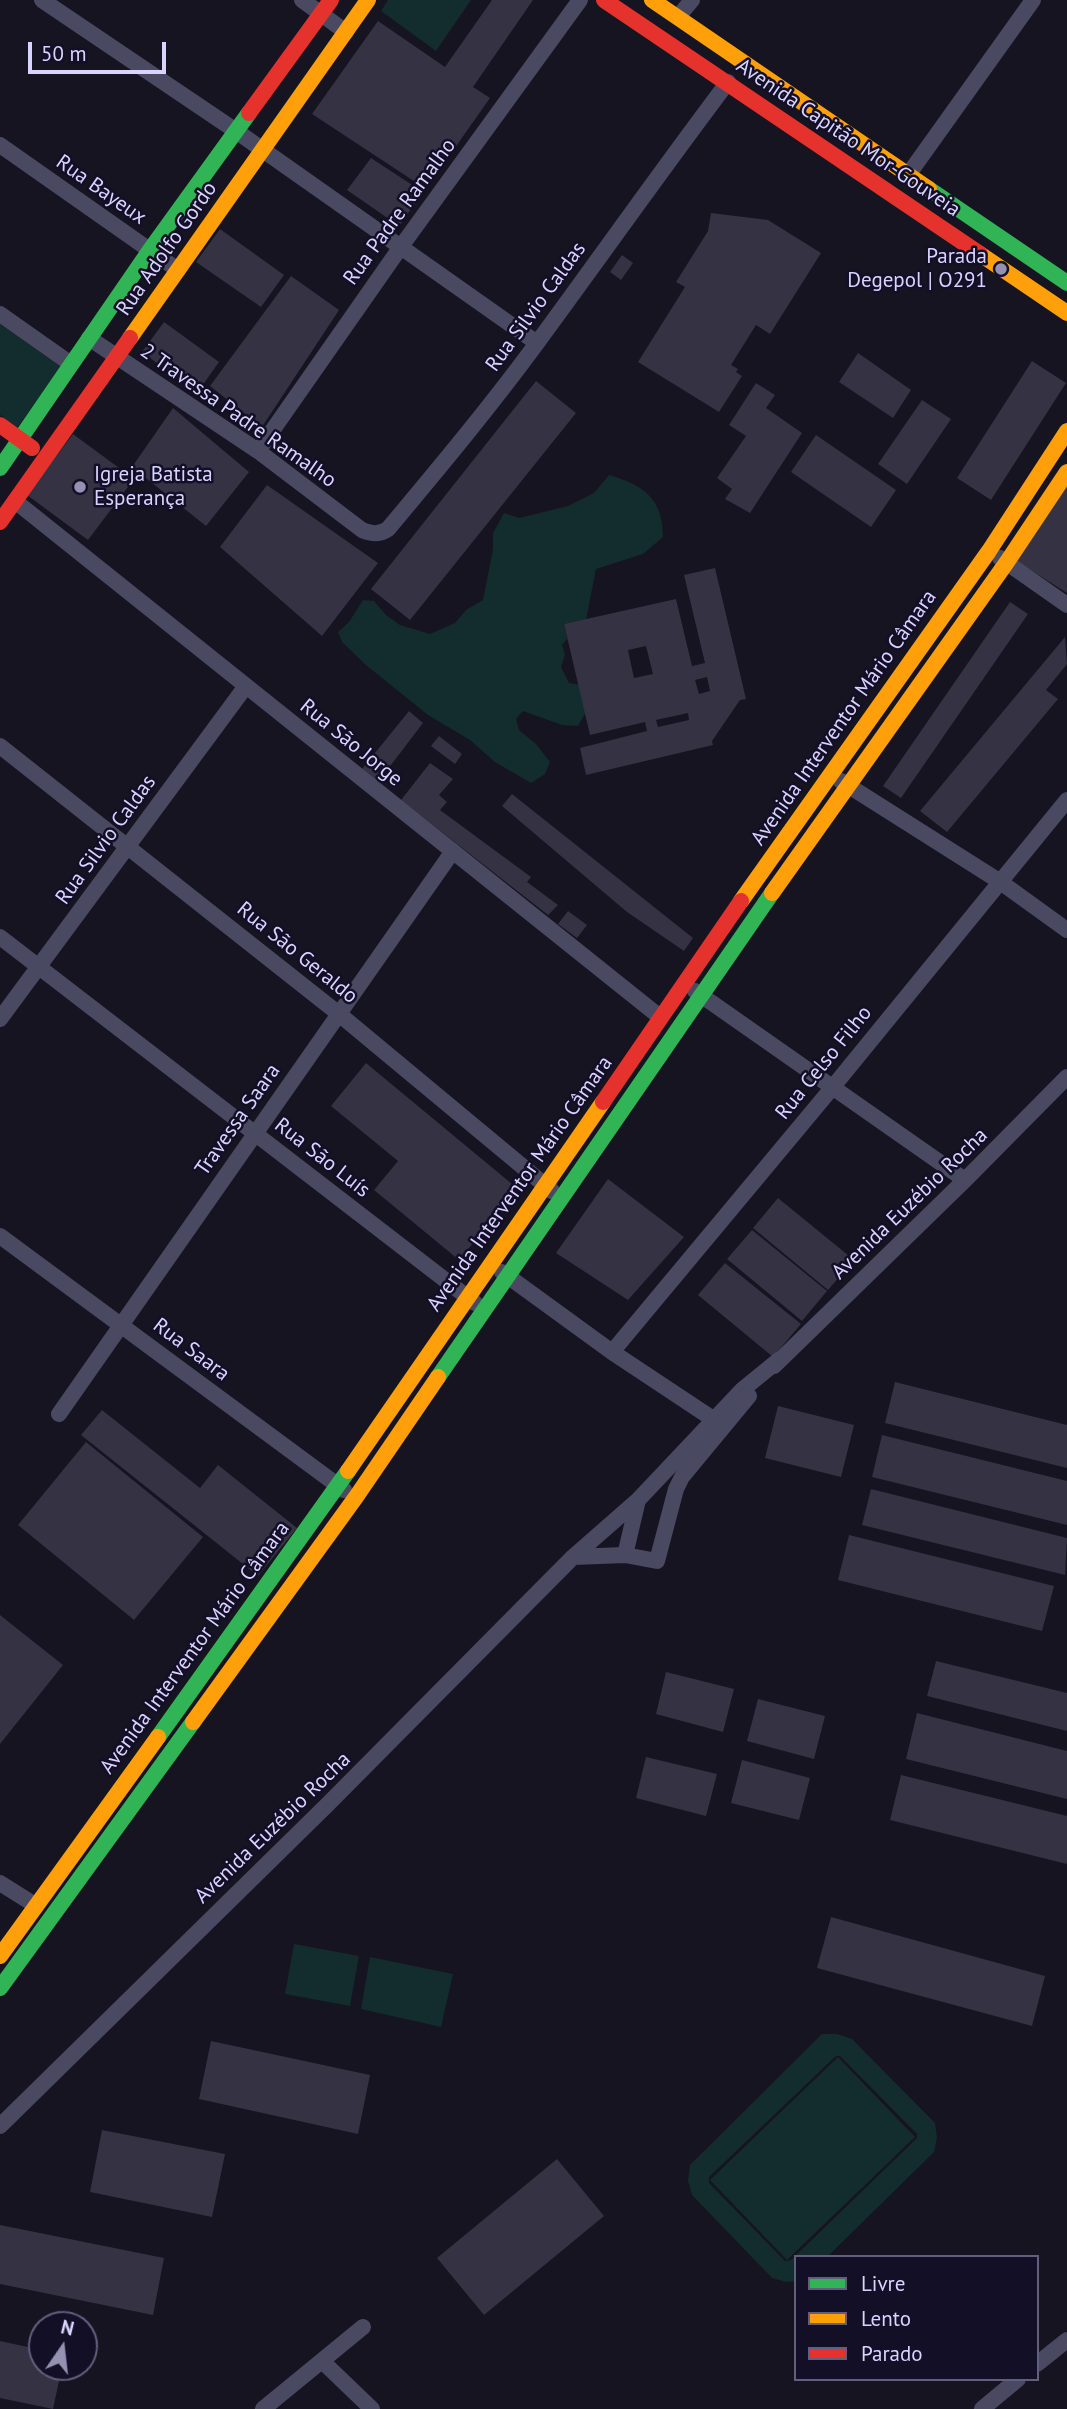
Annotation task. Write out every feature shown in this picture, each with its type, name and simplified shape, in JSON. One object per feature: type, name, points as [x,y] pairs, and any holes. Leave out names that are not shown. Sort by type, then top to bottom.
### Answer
[{"type":"main road","name":"Rua Adolfo Gordo","points":[[0,522],[369,0]]},
{"type":"main road","name":"Avenida Capitão Mor-Gouveia","points":[[604,0],[1067,313]]},
{"type":"main road","name":"Avenida Capitão Mor-Gouveia","points":[[652,0],[1067,283]]},
{"type":"main road","name":"Rua Adolfo Gordo","points":[[0,468],[150,250],[326,7]]},
{"type":"main road","points":[[0,425],[45,457]]},
{"type":"main road","name":"Avenida Interventor Mário Câmara","points":[[0,1956],[338,1486],[660,1017],[989,551],[1067,431]]},
{"type":"main road","name":"Avenida Interventor Mário Câmara","points":[[0,1988],[356,1497],[847,785],[1007,562],[1067,472]]},
{"type":"main road","points":[[208,1668],[223,1682]]},
{"type":"street","points":[[42,0],[236,131],[537,343]]},
{"type":"street","points":[[302,0],[326,7],[346,32]]},
{"type":"street","name":"Rua Padre Ramalho","points":[[258,451],[400,247],[580,0]]},
{"type":"street","points":[[678,17],[692,0]]},
{"type":"street","points":[[908,175],[1033,0]]},
{"type":"street","name":"Rua Silvio Caldas","points":[[362,530],[377,534],[388,529],[454,451],[537,343],[728,82]]},
{"type":"street","name":"Rua Bayeux","points":[[0,145],[178,270]]},
{"type":"street","points":[[0,314],[71,364]]},
{"type":"street","name":"2 Travessa Padre Ramalho","points":[[89,338],[258,451],[362,530]]},
{"type":"street","name":"Rua São Jorge","points":[[15,501],[660,1017]]},
{"type":"street","points":[[989,551],[1067,605]]},
{"type":"street","name":"Rua Silvio Caldas","points":[[0,1019],[246,686]]},
{"type":"street","name":"Rua São Geraldo","points":[[0,746],[339,1014],[562,1200]]},
{"type":"street","points":[[831,774],[999,881],[1067,930]]},
{"type":"street","name":"Rua Celso Filho","points":[[612,1352],[1067,800]]},
{"type":"street","name":"Travessa Saara","points":[[59,1414],[453,851]]},
{"type":"street","name":"Rua São Luís","points":[[0,937],[485,1310]]},
{"type":"street","points":[[683,984],[965,1180]]},
{"type":"street","name":"Avenida Euzébio Rocha","points":[[0,2126],[327,1805],[573,1556],[638,1500],[718,1423],[1067,1077]]},
{"type":"street","name":"Rua Saara","points":[[0,1236],[356,1497]]},
{"type":"street","points":[[492,1264],[612,1352],[718,1423]]},
{"type":"street","name":"Avenida Euzébio Rocha","points":[[573,1556],[625,1555],[657,1561],[676,1489],[718,1423]]},
{"type":"street","points":[[625,1555],[638,1500]]},
{"type":"street","points":[[0,1882],[35,1905]]},
{"type":"street","points":[[263,2409],[363,2327]]},
{"type":"street","points":[[1039,2362],[1067,2340]]},
{"type":"street","points":[[322,2361],[372,2409]]},
{"type":"street","points":[[982,2409],[1016,2381]]},
{"type":"green space","points":[[388,0],[471,0],[436,51],[381,11]]},
{"type":"green space","points":[[0,324],[61,367],[17,428],[0,415]]},
{"type":"green space","points":[[609,475],[632,484],[649,496],[659,513],[663,537],[643,554],[596,569],[586,620],[564,624],[567,639],[562,645],[565,655],[561,667],[569,683],[587,686],[589,707],[578,726],[562,725],[523,711],[516,719],[519,730],[536,744],[550,762],[545,774],[531,783],[495,762],[470,740],[428,715],[366,665],[342,642],[338,632],[349,622],[363,600],[374,601],[386,615],[400,625],[430,634],[455,623],[466,610],[483,600],[493,549],[493,533],[504,513],[519,518],[568,506],[594,493]]},
{"type":"green space","points":[[294,1944],[359,1956],[350,2006],[285,1994]]},
{"type":"green space","points":[[370,1957],[453,1974],[441,2027],[361,2009]]},
{"type":"green space","points":[[822,2034],[837,2034],[852,2039],[935,2123],[937,2138],[934,2152],[829,2255],[796,2255],[917,2138],[917,2134],[840,2056],[836,2056],[709,2177],[709,2183],[785,2261],[794,2257],[794,2281],[772,2278],[692,2195],[688,2181],[690,2165]]},
{"type":"green space","points":[[838,2057],[915,2137],[787,2260],[710,2180]]},
{"type":"building","points":[[492,0],[533,0],[473,87],[490,98],[426,189],[312,114],[378,21],[445,67]]},
{"type":"building","points":[[371,158],[423,192],[399,226],[347,190]]},
{"type":"building","points":[[711,213],[768,220],[821,253],[770,334],[756,325],[731,365],[738,369],[736,372],[742,376],[719,412],[638,362],[685,287],[676,282],[708,231]]},
{"type":"building","points":[[220,229],[284,275],[261,307],[196,262]]},
{"type":"building","points":[[622,255],[633,263],[621,280],[610,272]]},
{"type":"building","points":[[291,276],[339,310],[262,427],[210,386]]},
{"type":"building","points":[[164,322],[219,362],[197,393],[142,352]]},
{"type":"building","points":[[858,353],[911,390],[893,418],[839,382]]},
{"type":"building","points":[[1032,361],[1066,383],[991,500],[957,478]]},
{"type":"building","points":[[536,381],[576,413],[410,620],[371,589]]},
{"type":"building","points":[[756,383],[775,395],[766,408],[802,433],[750,513],[725,499],[732,489],[717,478],[746,436],[729,425]]},
{"type":"building","points":[[922,400],[951,419],[907,484],[878,464]]},
{"type":"building","points":[[173,408],[249,472],[206,526],[132,467]]},
{"type":"building","name":"Igreja Batista Esperança","points":[[73,434],[134,479],[88,540],[27,495]]},
{"type":"building","points":[[816,435],[896,490],[871,527],[791,472]]},
{"type":"building","points":[[1067,483],[1067,593],[1015,560]]},
{"type":"building","points":[[267,485],[378,563],[322,636],[220,547]]},
{"type":"building","points":[[715,568],[746,699],[740,700],[712,741],[713,745],[586,775],[580,748],[647,731],[645,722],[590,735],[564,624],[676,599],[692,666],[705,663],[684,575]],"holes":[[[646,646],[653,674],[634,678],[628,650]],[[707,677],[710,691],[699,694],[695,680]],[[688,713],[689,720],[658,727],[656,720]]]},
{"type":"building","points":[[1010,602],[1028,614],[901,798],[883,786]]},
{"type":"building","points":[[1065,637],[1067,664],[1046,690],[1058,699],[947,832],[920,811]]},
{"type":"building","points":[[409,711],[423,723],[378,782],[362,769]]},
{"type":"building","points":[[439,736],[462,754],[455,764],[431,746]]},
{"type":"building","points":[[430,763],[453,779],[439,795],[447,802],[440,810],[531,877],[527,882],[558,905],[548,915],[401,800]]},
{"type":"building","points":[[512,794],[693,938],[684,951],[627,912],[502,806]]},
{"type":"building","points":[[568,911],[587,925],[577,938],[558,924]]},
{"type":"building","points":[[366,1063],[518,1189],[459,1260],[374,1190],[398,1161],[331,1106]]},
{"type":"building","points":[[608,1179],[684,1237],[628,1300],[556,1253]]},
{"type":"building","points":[[778,1198],[854,1260],[828,1290],[753,1228]]},
{"type":"building","points":[[752,1230],[827,1291],[802,1321],[727,1259]]},
{"type":"building","points":[[725,1263],[801,1324],[773,1357],[698,1295]]},
{"type":"building","points":[[895,1382],[1067,1425],[1067,1468],[885,1423]]},
{"type":"building","points":[[778,1406],[854,1425],[841,1477],[765,1458]]},
{"type":"building","points":[[102,1410],[200,1488],[218,1465],[297,1528],[258,1576],[81,1435]]},
{"type":"building","points":[[882,1435],[1067,1481],[1067,1525],[872,1477]]},
{"type":"building","points":[[86,1442],[203,1537],[134,1620],[18,1525]]},
{"type":"building","points":[[871,1489],[1067,1538],[1065,1575],[862,1525]]},
{"type":"building","points":[[849,1535],[1054,1586],[1042,1631],[838,1580]]},
{"type":"building","points":[[0,1615],[63,1665],[0,1744]]},
{"type":"building","points":[[936,1661],[1067,1693],[1067,1731],[927,1696]]},
{"type":"building","points":[[666,1672],[734,1689],[723,1732],[656,1714]]},
{"type":"building","points":[[758,1699],[825,1716],[814,1759],[747,1741]]},
{"type":"building","points":[[917,1713],[1067,1751],[1067,1799],[906,1759]]},
{"type":"building","points":[[646,1757],[717,1774],[706,1816],[636,1798]]},
{"type":"building","points":[[742,1760],[810,1778],[799,1820],[731,1803]]},
{"type":"building","points":[[901,1775],[1067,1816],[1067,1864],[890,1820]]},
{"type":"building","points":[[831,1917],[1045,1976],[1032,2026],[817,1968]]},
{"type":"building","points":[[211,2041],[370,2075],[358,2134],[199,2099]]},
{"type":"building","points":[[102,2130],[225,2154],[212,2217],[90,2192]]},
{"type":"building","points":[[557,2159],[604,2216],[484,2315],[437,2258]]},
{"type":"building","points":[[0,2225],[164,2258],[153,2315],[0,2284]]},
{"type":"building","points":[[0,2341],[28,2347],[28,2381],[59,2381],[53,2409],[0,2398]]},
{"type":"traffic: fast","points":[[0,468],[150,250],[249,113]]},
{"type":"traffic: fast","points":[[929,189],[1067,283]]},
{"type":"traffic: fast","points":[[438,1377],[772,893]]},
{"type":"traffic: fast","points":[[158,1737],[348,1471]]},
{"type":"traffic: fast","points":[[0,1988],[193,1722]]},
{"type":"traffic: slow","points":[[130,338],[368,0]]},
{"type":"traffic: slow","points":[[652,0],[929,189]]},
{"type":"traffic: slow","points":[[980,254],[1067,313]]},
{"type":"traffic: slow","points":[[741,901],[989,551],[1067,431]]},
{"type":"traffic: slow","points":[[772,893],[1007,562],[1067,472]]},
{"type":"traffic: slow","points":[[348,1471],[603,1102]]},
{"type":"traffic: slow","points":[[193,1722],[356,1497],[438,1377]]},
{"type":"traffic: slow","points":[[0,1956],[158,1737]]},
{"type":"traffic: jam","points":[[249,113],[331,0]]},
{"type":"traffic: jam","points":[[604,0],[980,254]]},
{"type":"traffic: jam","points":[[0,522],[130,338]]},
{"type":"traffic: jam","points":[[0,425],[32,448]]},
{"type":"traffic: jam","points":[[603,1102],[741,901]]},
{"type":"place","name":"Parada Degepol | O291","points":[[1001,269]]},
{"type":"place","name":"Igreja Batista Esperança","points":[[80,487]]}]
